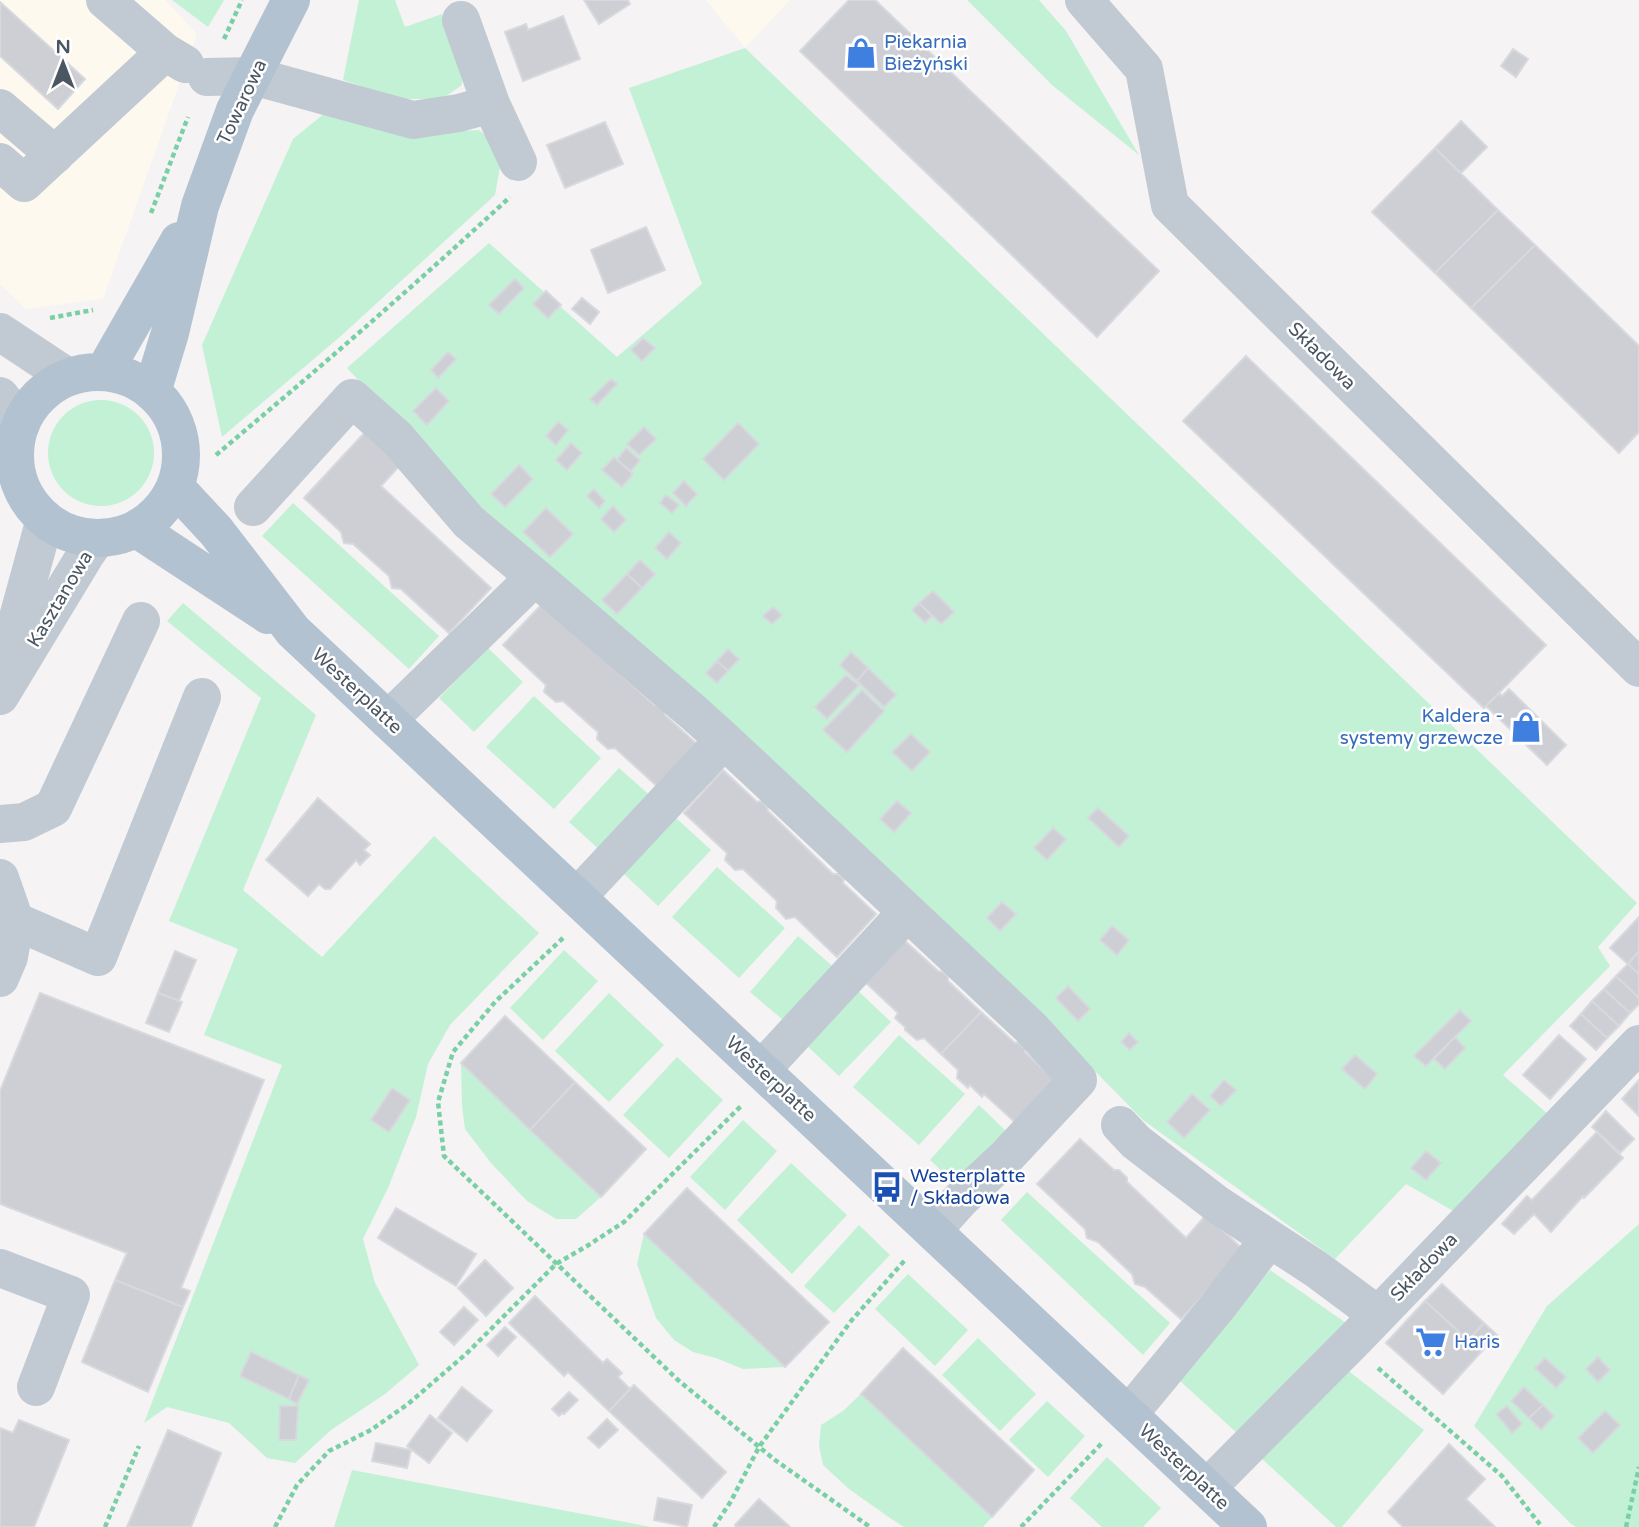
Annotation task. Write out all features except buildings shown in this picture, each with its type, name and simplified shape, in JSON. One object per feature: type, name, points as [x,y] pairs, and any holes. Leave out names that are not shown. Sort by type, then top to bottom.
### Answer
[{"type":"main road","name":"Towarowa","points":[[152,392],[170,333],[200,206],[235,110],[291,0]]},
{"type":"main road","name":"Towarowa","points":[[86,375],[200,206]]},
{"type":"main road","points":[[86,375],[121,375],[152,392],[166,407],[176,426],[181,446],[175,487],[166,504],[153,518],[137,529],[113,537],[88,538],[64,531],[38,513],[21,486],[10,410],[32,404],[48,388],[86,375]]},
{"type":"main road","name":"Westerplatte","points":[[175,487],[216,531],[293,631],[1248,1527]]},
{"type":"main road","name":"Westerplatte","points":[[137,529],[293,631]]},
{"type":"street","points":[[105,0],[165,52],[207,77],[235,110]]},
{"type":"street","name":"Składowa","points":[[1084,0],[1144,69],[1170,205],[1639,668]]},
{"type":"street","points":[[461,20],[514,179]]},
{"type":"street","points":[[8,183],[55,155],[165,52]]},
{"type":"street","points":[[207,77],[253,76],[413,120],[459,113],[491,104]]},
{"type":"street","points":[[0,108],[55,155]]},
{"type":"street","points":[[0,332],[86,375]]},
{"type":"street","points":[[253,507],[352,398],[397,438],[469,522],[724,740],[1031,1028],[1078,1080],[1007,1156],[960,1199],[933,1230]]},
{"type":"street","name":"Kasztanowa","points":[[0,682],[45,519]]},
{"type":"street","name":"Kasztanowa","points":[[0,695],[97,538]]},
{"type":"street","points":[[388,720],[536,577]]},
{"type":"street","points":[[0,824],[24,822],[53,808],[141,621]]},
{"type":"street","points":[[15,920],[98,957],[202,697]]},
{"type":"street","points":[[584,904],[724,740]]},
{"type":"street","points":[[0,878],[15,920],[9,957],[0,978]]},
{"type":"street","points":[[766,1074],[907,912]]},
{"type":"street","name":"Składowa","points":[[1207,1488],[1639,1044]]},
{"type":"street","points":[[1120,1125],[1136,1142],[1218,1205],[1316,1269],[1378,1315]]},
{"type":"street","points":[[1129,1415],[1269,1239]]},
{"type":"street","points":[[0,1268],[71,1295],[36,1387]]},
{"type":"path","points":[[216,455],[385,310],[514,179]]},
{"type":"path","points":[[584,904],[453,1052],[438,1102],[444,1156],[678,1380],[775,1460],[870,1527]]},
{"type":"path","points":[[275,1527],[297,1485],[329,1451],[371,1430],[408,1404],[466,1354],[556,1264],[624,1222],[741,1105],[766,1074]]},
{"type":"path","points":[[714,1527],[759,1447],[851,1321],[933,1230]]},
{"type":"path","points":[[1350,1344],[1502,1476],[1542,1527]]},
{"type":"path","points":[[1021,1527],[1129,1415]]},
{"type":"path","points":[[105,1527],[139,1446]]},
{"type":"path","points":[[1626,1527],[1639,1467]]},
{"type":"shaded area","points":[[0,0],[165,0],[197,34],[103,299],[26,309],[0,284]]},
{"type":"shaded area","points":[[706,0],[790,0],[745,48]]},
{"type":"green space","points":[[172,0],[224,0],[208,27]]},
{"type":"green space","points":[[359,0],[395,0],[405,27],[442,14],[462,65],[462,85],[442,99],[400,99],[343,80]]},
{"type":"green space","points":[[967,0],[1039,0],[1066,31],[1139,155],[1052,85]]},
{"type":"green space","points":[[745,48],[1637,903],[1598,947],[1610,966],[1503,1075],[1549,1115],[1455,1212],[1406,1184],[1335,1259],[1143,1120],[1029,1004],[476,504],[347,368],[489,243],[617,357],[702,284],[629,88]]},
{"type":"green space","points":[[325,113],[409,134],[479,130],[503,150],[495,195],[342,335],[222,437],[202,345],[293,139]]},
{"type":"green space","points":[[101,400],[121,404],[138,416],[150,433],[154,453],[150,473],[138,490],[121,502],[101,506],[81,502],[64,490],[52,473],[48,453],[52,433],[64,416],[81,404]]},
{"type":"green space","points":[[293,503],[439,636],[409,669],[262,536]]},
{"type":"green space","points":[[183,603],[316,715],[243,890],[322,957],[434,836],[539,933],[450,1025],[428,1064],[416,1117],[388,1188],[363,1239],[375,1283],[419,1365],[385,1394],[331,1430],[295,1463],[267,1458],[229,1423],[167,1407],[144,1423],[282,1065],[204,1035],[238,949],[169,921],[261,698],[167,621]]},
{"type":"green space","points":[[488,648],[523,682],[474,732],[439,698]]},
{"type":"green space","points":[[534,696],[601,758],[554,809],[486,747]]},
{"type":"green space","points":[[619,768],[654,799],[603,853],[569,822]]},
{"type":"green space","points":[[675,817],[711,850],[658,906],[623,873]]},
{"type":"green space","points":[[717,867],[785,928],[739,978],[672,917]]},
{"type":"green space","points":[[798,936],[837,970],[789,1025],[750,992]]},
{"type":"green space","points":[[564,950],[598,981],[543,1040],[510,1008]]},
{"type":"green space","points":[[854,987],[891,1022],[839,1076],[802,1041]]},
{"type":"green space","points":[[609,993],[664,1045],[609,1102],[555,1051]]},
{"type":"green space","points":[[899,1035],[965,1094],[919,1145],[853,1087]]},
{"type":"green space","points":[[677,1057],[723,1100],[669,1158],[623,1115]]},
{"type":"green space","points":[[461,1063],[601,1197],[576,1219],[556,1219],[527,1201],[491,1163],[465,1129]]},
{"type":"green space","points":[[979,1105],[1010,1135],[960,1188],[930,1160]]},
{"type":"green space","points":[[743,1120],[777,1151],[725,1210],[690,1177]]},
{"type":"green space","points":[[791,1163],[847,1215],[792,1274],[737,1220]]},
{"type":"green space","points":[[1027,1192],[1170,1323],[1143,1355],[1001,1220]]},
{"type":"green space","points":[[1639,1224],[1639,1527],[1576,1527],[1474,1426],[1547,1306]]},
{"type":"green space","points":[[859,1225],[890,1255],[834,1313],[804,1286]]},
{"type":"green space","points":[[644,1234],[785,1367],[743,1369],[693,1352],[674,1340],[656,1318],[637,1264]]},
{"type":"green space","points":[[1270,1270],[1346,1323],[1237,1433],[1179,1380]]},
{"type":"green space","points":[[908,1274],[968,1330],[935,1366],[875,1309]]},
{"type":"green space","points":[[978,1338],[1036,1394],[1000,1431],[942,1375]]},
{"type":"green space","points":[[1346,1369],[1424,1430],[1342,1527],[1336,1527],[1261,1458]]},
{"type":"green space","points":[[861,1394],[992,1517],[983,1527],[904,1527],[849,1489],[823,1465],[819,1446],[821,1425],[843,1411]]},
{"type":"green space","points":[[1047,1401],[1085,1436],[1048,1477],[1009,1440]]},
{"type":"green space","points":[[1107,1457],[1161,1508],[1143,1527],[1102,1527],[1070,1498]]},
{"type":"green space","points":[[352,1470],[651,1527],[334,1527]]},
{"type":"place","name":"Piekarnia Bieżyński","points":[[861,53]]},
{"type":"place","name":"Kaldera - systemy grzewcze","points":[[1526,727]]},
{"type":"place","name":"Westerplatte / Składowa","points":[[887,1187]]},
{"type":"place","name":"Haris","points":[[1431,1342]]}]
